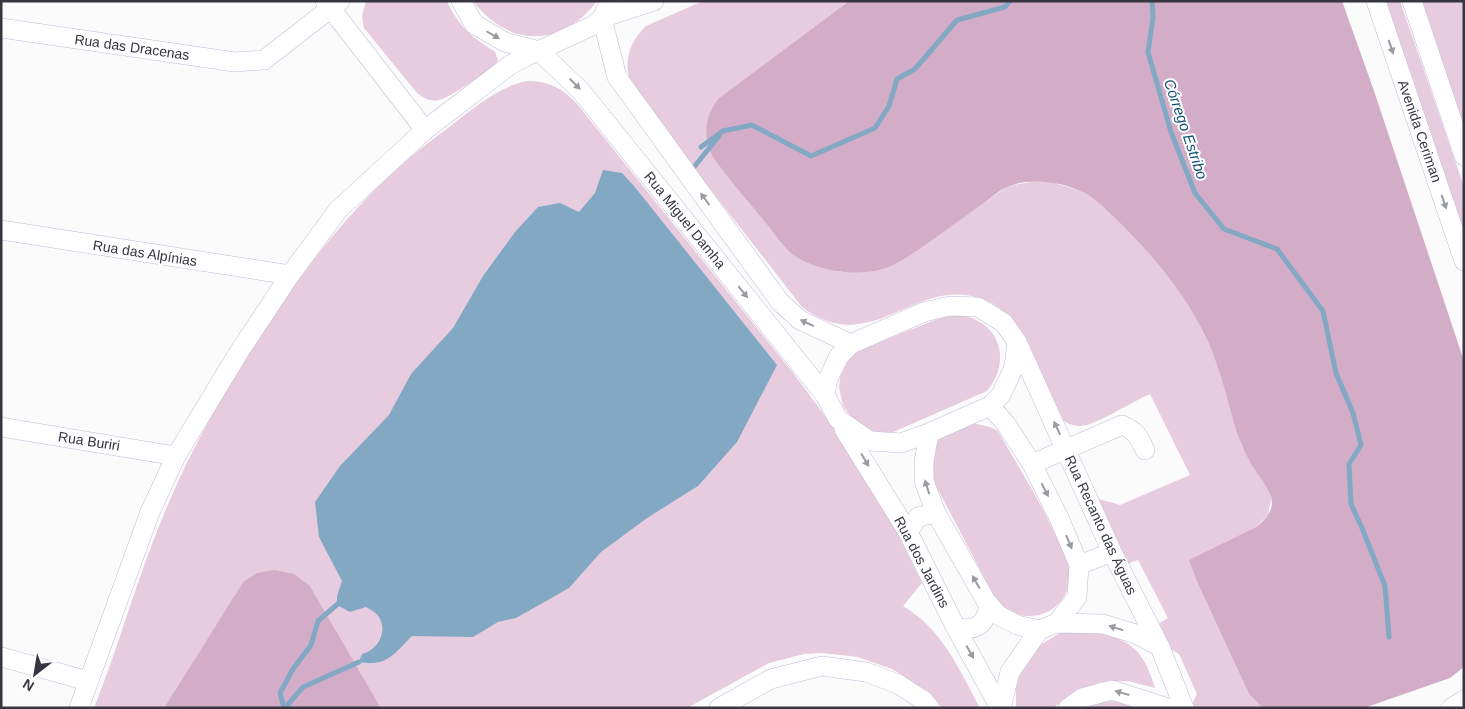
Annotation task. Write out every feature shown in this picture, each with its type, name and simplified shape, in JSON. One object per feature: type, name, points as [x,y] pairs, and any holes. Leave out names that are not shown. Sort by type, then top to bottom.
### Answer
[{"type":"street","points":[[461,1],[474,24],[505,42],[532,54]]},
{"type":"street","points":[[602,18],[610,1]]},
{"type":"street","points":[[79,708],[150,512],[176,456],[239,352],[290,275],[338,210],[425,130],[510,65],[581,32],[602,18],[654,1]]},
{"type":"street","name":"Avenida Ceriman","points":[[1376,1],[1464,261]]},
{"type":"street","points":[[1412,1],[1464,156]]},
{"type":"street","points":[[332,3],[425,130]]},
{"type":"street","name":"Rua das Dracenas","points":[[1,28],[235,62],[264,60],[332,3]]},
{"type":"street","name":"Rua Miguel Damha","points":[[602,18],[617,77],[780,302],[800,320],[851,344]]},
{"type":"street","name":"Rua Miguel Damha","points":[[532,54],[581,91],[824,395]]},
{"type":"street","name":"Rua das Alpínias","points":[[1,230],[290,275]]},
{"type":"street","points":[[950,306],[978,307],[1004,323],[1017,342],[1014,366],[1001,395],[990,406],[929,433],[900,443],[870,441],[838,419],[824,395],[828,379],[839,356],[851,344],[924,312],[950,306]]},
{"type":"street","name":"Rua Recanto das Águas","points":[[1017,342],[1112,552],[1160,647],[1184,708]]},
{"type":"street","points":[[990,406],[1006,424],[1032,464],[1059,518],[1079,565],[1077,597],[1057,623]]},
{"type":"street","name":"Rua dos Jardins","points":[[838,419],[859,450],[908,532],[956,628],[1000,708]]},
{"type":"street","points":[[1032,464],[1122,425],[1132,429],[1145,450]]},
{"type":"street","name":"Rua Buriri","points":[[1,427],[176,456]]},
{"type":"street","points":[[929,433],[924,462],[924,482],[936,513],[989,604],[998,615],[1017,626],[1039,630],[1057,623],[1103,624],[1136,634],[1160,647]]},
{"type":"street","points":[[908,532],[918,517],[936,513]]},
{"type":"street","points":[[1079,565],[1112,552]]},
{"type":"street","points":[[956,628],[969,630],[980,625],[988,614],[989,604]]},
{"type":"street","points":[[1000,708],[1010,672],[1039,630]]},
{"type":"street","points":[[1,657],[88,681]]},
{"type":"street","points":[[719,708],[771,679],[822,666],[866,672],[898,684],[923,700],[930,708]]},
{"type":"street","points":[[1068,708],[1082,698],[1112,690],[1168,708]]},
{"type":"street","points":[[1452,708],[1464,700]]},
{"type":"shaded area","points":[[366,1],[447,1],[464,28],[495,52],[498,60],[496,64],[451,95],[439,100],[427,99],[417,93],[364,28],[362,16]]},
{"type":"shaded area","points":[[473,1],[597,1],[583,17],[567,28],[551,34],[535,36],[518,34],[502,27],[487,16]]},
{"type":"shaded area","points":[[703,1],[849,1],[719,98],[828,269],[841,272],[870,271],[898,263],[1008,186],[1037,181],[1052,182],[1080,191],[1094,198],[1134,236],[1168,274],[1195,316],[1208,342],[1220,370],[1241,444],[1249,460],[1270,491],[1271,499],[1268,515],[1256,527],[1190,560],[1198,584],[1249,694],[1263,708],[1190,708],[1197,694],[1179,654],[1165,646],[1156,625],[1168,618],[1138,560],[1126,564],[1099,506],[1099,499],[1120,505],[1190,475],[1150,394],[1088,425],[1072,425],[1064,421],[1059,418],[1008,316],[1003,310],[982,299],[958,295],[935,298],[872,321],[850,325],[827,321],[802,307],[634,91],[630,82],[628,56],[634,40],[646,26]]},
{"type":"shaded area","points":[[849,1],[1342,1],[1464,361],[1464,667],[1450,678],[1364,708],[1263,708],[1249,694],[1198,584],[1189,560],[1256,527],[1266,518],[1271,510],[1270,494],[1243,448],[1212,352],[1190,308],[1168,276],[1144,248],[1117,220],[1090,197],[1072,188],[1054,183],[1036,181],[1009,186],[901,261],[875,271],[845,272],[815,266],[791,253],[784,246],[713,157],[706,134],[708,119],[719,98]]},
{"type":"shaded area","points":[[1386,1],[1400,1],[1461,178],[1464,188],[1464,235]]},
{"type":"shaded area","points":[[1421,1],[1464,1],[1464,131]]},
{"type":"shaded area","points":[[527,81],[542,82],[555,86],[577,104],[820,409],[869,483],[891,521],[922,583],[903,606],[917,615],[939,638],[957,665],[980,708],[943,708],[922,688],[892,669],[858,657],[822,653],[804,654],[769,663],[687,708],[381,708],[310,586],[243,582],[164,708],[94,708],[153,542],[180,476],[224,395],[268,324],[334,235],[384,181],[411,157],[492,95],[515,84]]},
{"type":"shaded area","points":[[945,316],[970,317],[982,323],[991,331],[997,341],[1000,353],[999,365],[995,378],[987,391],[891,433],[872,431],[855,422],[843,406],[839,387],[840,377],[849,359],[855,352]]},
{"type":"shaded area","points":[[972,423],[998,431],[1029,484],[1067,559],[1070,574],[1067,590],[1059,604],[1046,613],[1031,616],[1019,615],[1004,607],[995,598],[933,480],[931,468],[933,455],[941,437],[955,428]]},
{"type":"shaded area","points":[[275,570],[294,574],[310,586],[381,708],[164,708],[243,582],[257,573]]},
{"type":"shaded area","points":[[1086,628],[1123,641],[1131,646],[1145,662],[1155,688],[1128,681],[1100,682],[1074,692],[1053,708],[1016,708],[1016,688],[1019,676],[1040,645],[1062,632]]},
{"type":"shaded area","points":[[1103,702],[1126,702],[1145,708],[1087,708]]},
{"type":"water","points":[[603,170],[622,173],[634,186],[777,365],[737,442],[698,486],[647,518],[601,552],[569,588],[516,618],[498,622],[473,637],[412,636],[395,653],[383,661],[377,663],[359,662],[362,654],[373,649],[380,640],[382,623],[373,611],[366,607],[350,612],[337,605],[337,596],[342,581],[319,537],[315,502],[340,466],[389,415],[411,374],[453,328],[483,276],[515,232],[538,207],[560,203],[579,212],[595,193]]},
{"type":"waterway","points":[[701,147],[723,131],[752,125],[811,156],[875,128],[889,106],[897,79],[915,69],[957,20],[1005,7],[1010,1]]},
{"type":"waterway","name":"Córrego Estribo","points":[[1152,1],[1153,18],[1148,52],[1171,132],[1195,193],[1224,229],[1277,249],[1323,311],[1336,373],[1353,413],[1361,445],[1349,464],[1351,504],[1385,586],[1389,637]]},
{"type":"waterway","points":[[694,167],[719,136]]},
{"type":"waterway","points":[[284,708],[280,693],[293,669],[311,645],[318,621],[340,602]]},
{"type":"waterway","points":[[285,708],[303,687],[359,662]]}]
